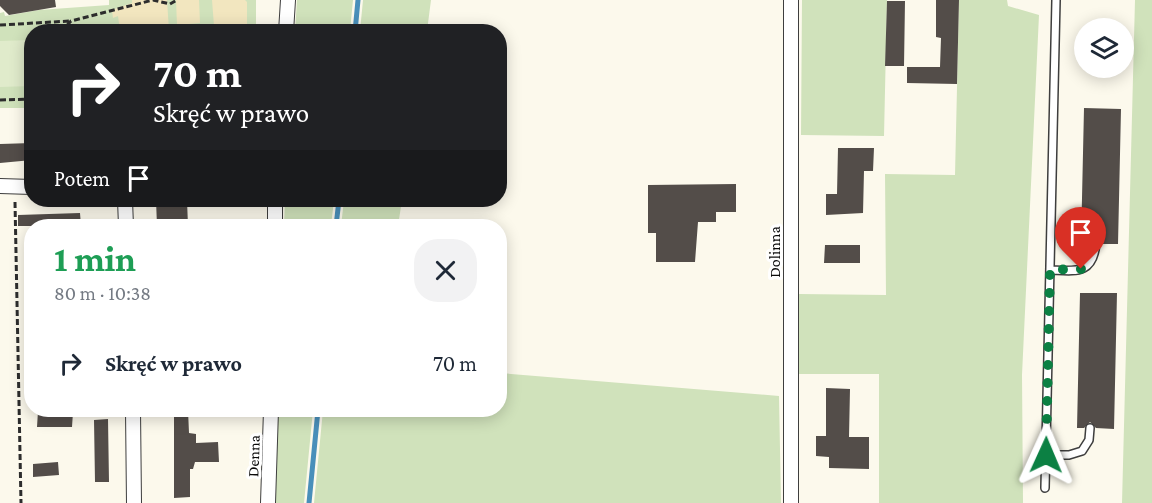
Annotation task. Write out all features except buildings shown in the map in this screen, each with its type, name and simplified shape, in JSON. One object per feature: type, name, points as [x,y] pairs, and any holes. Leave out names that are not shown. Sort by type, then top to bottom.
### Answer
[{"type":"street","points":[[286,24],[288,0]]},
{"type":"street","name":"Dolinna","points":[[791,0],[791,503]]},
{"type":"street","points":[[0,186],[24,187]]},
{"type":"street","points":[[133,417],[134,503]]},
{"type":"street","name":"Denna","points":[[268,503],[271,417]]},
{"type":"lane","points":[[1045,488],[1056,0]]},
{"type":"lane","points":[[1050,270],[1073,271],[1088,266],[1092,261],[1096,243]]},
{"type":"lane","points":[[1046,455],[1069,455],[1082,452],[1089,440],[1090,428]]},
{"type":"path","points":[[0,25],[71,21],[153,0],[170,4],[177,0]]},
{"type":"path","points":[[68,24],[71,21]]},
{"type":"path","points":[[0,100],[24,99]]},
{"type":"path","points":[[15,188],[21,503]]},
{"type":"green space","points":[[109,0],[256,0],[256,24],[24,24],[24,108],[0,108],[0,13],[4,12],[5,16],[39,10],[109,5]]},
{"type":"green space","points":[[297,0],[353,0],[351,24],[295,24]]},
{"type":"green space","points":[[363,0],[431,0],[428,24],[361,24]]},
{"type":"green space","points":[[802,0],[887,0],[884,136],[801,135]]},
{"type":"green space","points":[[959,0],[1007,0],[1008,6],[1039,15],[1022,375],[1023,503],[879,503],[879,374],[799,374],[799,294],[886,295],[885,174],[955,175]]},
{"type":"green space","points":[[1135,0],[1152,0],[1152,503],[1122,503]]},
{"type":"green space","points":[[24,40],[24,86],[0,87],[0,41]]},
{"type":"green space","points":[[285,207],[333,207],[332,219],[284,219]]},
{"type":"green space","points":[[343,207],[401,207],[399,219],[342,219]]},
{"type":"green space","points":[[507,374],[779,396],[781,503],[314,503],[322,417],[507,417]]},
{"type":"green space","points":[[278,417],[312,417],[304,503],[274,503]]},
{"type":"sand","points":[[132,0],[167,0],[169,24],[119,24],[118,16],[113,18],[112,10],[132,3]]},
{"type":"sand","points":[[176,0],[199,0],[200,23],[177,24]]},
{"type":"sand","points":[[212,0],[245,0],[247,2],[247,24],[214,24]]},
{"type":"waterway","points":[[356,24],[358,0]]},
{"type":"waterway","points":[[337,219],[338,207]]},
{"type":"waterway","points":[[309,503],[317,417]]},
{"type":"route","points":[[1046,455],[1050,270],[1081,269]]}]
